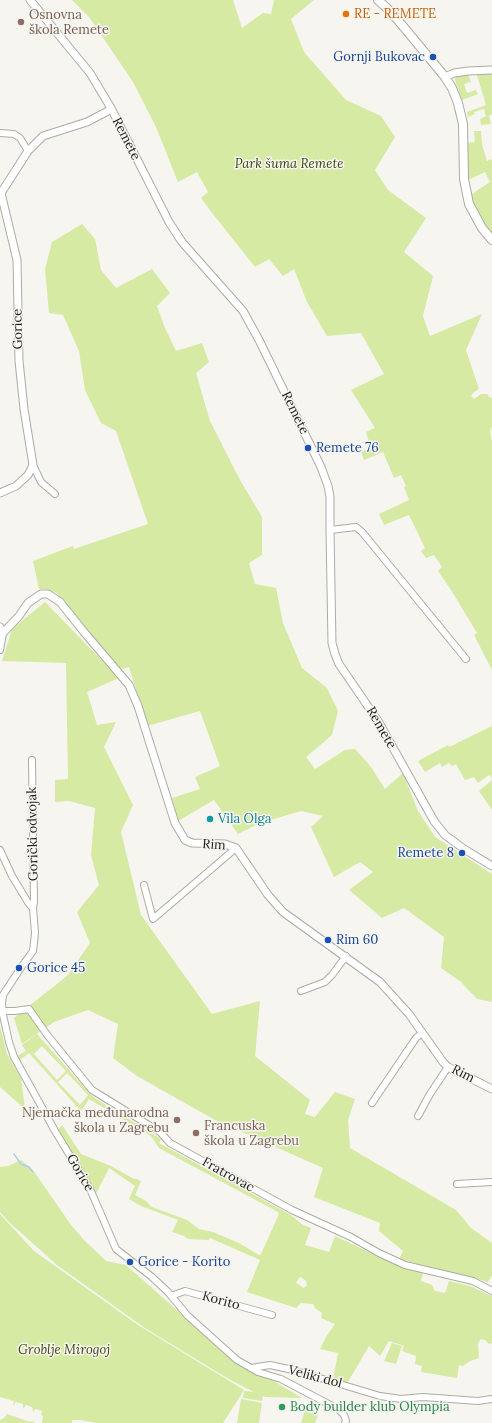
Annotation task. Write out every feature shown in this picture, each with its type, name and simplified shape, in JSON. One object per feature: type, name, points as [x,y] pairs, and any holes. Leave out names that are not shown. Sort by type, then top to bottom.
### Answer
[{"type":"main road","points":[[378,0],[390,11],[445,77],[455,96],[462,116],[464,179],[468,204],[482,228],[492,240]]},
{"type":"street","name":"Remete","points":[[30,0],[90,73],[111,108],[168,222],[182,242],[243,312],[258,340],[321,467],[328,486],[330,497],[332,643],[339,664],[378,721],[434,821],[445,835],[464,849],[492,866]]},
{"type":"street","points":[[445,77],[454,73],[492,70]]},
{"type":"street","name":"Gorice","points":[[55,494],[41,482],[33,465],[24,409],[19,361],[17,260],[0,193],[28,151],[43,136],[87,122],[111,108]]},
{"type":"street","points":[[0,133],[14,134],[20,138],[28,151]]},
{"type":"street","points":[[0,493],[16,486],[28,475],[33,465]]},
{"type":"street","points":[[330,530],[356,527],[362,532],[466,659]]},
{"type":"street","name":"Rim","points":[[2,630],[19,616],[28,603],[36,596],[48,594],[60,602],[129,685],[138,706],[175,822],[185,840],[192,843],[224,844],[236,848],[268,895],[283,912],[380,982],[409,1014],[448,1067],[492,1089]]},
{"type":"street","points":[[0,650],[2,630]]},
{"type":"street","name":"Gorički odvojak","points":[[32,760],[33,908]]},
{"type":"street","points":[[144,885],[153,919],[236,848]]},
{"type":"street","points":[[0,850],[28,904],[33,908]]},
{"type":"street","name":"Gorice","points":[[33,908],[35,933],[33,951],[3,996],[2,1003],[4,1025],[14,1057],[55,1131],[90,1189],[116,1249],[152,1277],[187,1315],[227,1352],[251,1368]]},
{"type":"street","points":[[301,991],[325,982],[346,956]]},
{"type":"street","name":"Fratrovac","points":[[3,1011],[15,1011],[29,1008],[48,1036],[92,1090],[160,1132],[170,1142],[292,1210],[351,1237],[406,1266],[473,1281],[492,1291]]},
{"type":"street","points":[[372,1103],[416,1038],[422,1033]]},
{"type":"street","points":[[418,1116],[430,1094],[448,1067]]},
{"type":"street","points":[[457,1184],[492,1182]]},
{"type":"street","name":"Korito","points":[[171,1296],[185,1291],[272,1315]]},
{"type":"street","name":"Veliki dol","points":[[251,1368],[270,1365],[293,1370],[380,1396],[401,1399],[424,1397],[478,1401],[492,1400]]},
{"type":"street","name":"Veliki dol","points":[[251,1368],[258,1372],[281,1379],[338,1409],[344,1415],[346,1421],[345,1423]]},
{"type":"green space","name":"Park šuma Remete","points":[[72,0],[233,0],[242,28],[263,13],[271,14],[274,0],[314,0],[291,19],[304,52],[346,100],[381,116],[395,137],[375,170],[388,190],[426,218],[404,252],[433,276],[423,316],[430,336],[482,314],[466,350],[479,389],[471,396],[474,399],[481,394],[487,394],[490,398],[492,397],[492,426],[490,432],[492,441],[492,670],[474,635],[477,633],[438,571],[442,567],[434,555],[426,558],[421,551],[425,548],[409,515],[384,525],[379,514],[409,500],[404,487],[406,486],[401,475],[394,478],[383,452],[364,460],[361,452],[371,448],[366,432],[375,428],[351,390],[384,374],[361,333],[327,336],[307,302],[294,269],[283,276],[269,259],[255,267],[201,198],[208,192],[197,172],[178,182],[156,127],[133,82],[89,17]]},
{"type":"green space","points":[[476,72],[492,73],[492,114],[489,116],[491,124],[481,125],[480,119],[486,116],[484,109],[474,112],[475,114],[468,117],[467,112],[486,105]]},
{"type":"green space","points":[[468,74],[471,82],[464,84],[467,93],[476,90],[478,94],[462,100],[455,77]]},
{"type":"green space","points":[[474,131],[481,131],[482,144],[487,161],[492,159],[492,236],[486,230],[469,196],[490,182],[485,172],[468,180],[467,143],[475,142]]},
{"type":"green space","points":[[82,224],[95,239],[101,270],[116,288],[152,269],[170,293],[157,306],[176,351],[202,343],[209,362],[196,373],[210,421],[240,480],[262,517],[262,555],[249,563],[255,584],[276,588],[283,623],[302,668],[327,688],[338,711],[332,735],[306,757],[315,769],[345,750],[355,749],[371,767],[385,789],[403,773],[418,811],[435,837],[492,874],[492,1002],[477,999],[461,982],[441,968],[444,937],[404,908],[382,918],[349,890],[373,872],[360,862],[334,877],[311,827],[323,816],[301,811],[260,823],[238,834],[214,800],[178,821],[172,798],[200,789],[195,777],[220,766],[200,711],[147,726],[129,667],[119,670],[57,593],[46,589],[39,589],[33,561],[73,546],[74,549],[148,524],[116,431],[101,423],[85,390],[79,351],[63,315],[49,313],[45,269],[52,242]]},
{"type":"green space","points":[[45,602],[119,678],[87,692],[97,725],[116,722],[104,747],[133,805],[121,832],[141,915],[212,1014],[260,1001],[255,1056],[310,1100],[305,1114],[315,1117],[335,1092],[355,1099],[348,1120],[350,1148],[456,1210],[471,1228],[492,1243],[492,1275],[488,1282],[399,1259],[403,1251],[379,1231],[380,1223],[314,1197],[323,1168],[215,1120],[137,1076],[113,1058],[118,1024],[88,1010],[54,1022],[22,1044],[14,1018],[67,976],[90,943],[77,912],[99,885],[91,855],[95,808],[69,801],[55,802],[55,780],[68,779],[66,663],[2,661],[12,629]]},
{"type":"green space","points":[[492,726],[492,778],[489,775],[478,783],[474,777],[465,780],[456,764],[452,766],[449,763],[442,767],[440,763],[425,772],[418,761],[448,745],[449,747]]},
{"type":"green space","points":[[492,780],[492,810],[479,791]]},
{"type":"green space","points":[[0,1026],[7,1054],[21,1078],[25,1109],[0,1087]]},
{"type":"green space","points":[[37,1034],[96,1099],[161,1139],[159,1143],[291,1215],[303,1225],[311,1228],[305,1245],[329,1252],[335,1236],[401,1267],[423,1273],[421,1281],[432,1285],[435,1291],[445,1293],[449,1281],[470,1286],[492,1296],[492,1343],[489,1344],[485,1340],[481,1339],[478,1343],[479,1358],[470,1361],[463,1366],[459,1365],[457,1378],[421,1372],[422,1366],[415,1364],[416,1356],[402,1351],[404,1346],[389,1341],[380,1356],[369,1346],[348,1382],[333,1380],[338,1353],[320,1349],[335,1324],[321,1318],[322,1313],[315,1308],[313,1304],[301,1303],[296,1308],[247,1292],[260,1260],[210,1238],[208,1240],[188,1239],[172,1232],[178,1220],[141,1206],[129,1199],[135,1186],[109,1168],[96,1194],[58,1130],[62,1125],[81,1154],[111,1166],[134,1179],[141,1181],[135,1195],[146,1201],[152,1207],[187,1220],[199,1229],[213,1232],[239,1243],[259,1255],[261,1254],[279,1214],[278,1212],[159,1148],[151,1136],[89,1099],[81,1111],[29,1053],[20,1060],[17,1056],[26,1051],[22,1045]],"holes":[[[42,1046],[66,1071],[57,1080],[34,1054]],[[67,1073],[88,1095],[80,1105],[58,1082]],[[301,1277],[306,1281],[307,1285],[304,1288],[296,1283]]]},
{"type":"green space","points":[[21,1160],[33,1170],[71,1225],[106,1261],[126,1265],[222,1350],[302,1398],[263,1396],[262,1401],[243,1398],[244,1391],[254,1392],[227,1378],[145,1328],[57,1265],[10,1223],[0,1212],[0,1167],[8,1166]]},
{"type":"green space","name":"Groblje Mirogoj","points":[[0,1214],[34,1251],[138,1325],[244,1390],[223,1423],[97,1423],[72,1420],[72,1423],[42,1423],[42,1411],[35,1409],[33,1412],[32,1407],[26,1405],[23,1409],[23,1404],[16,1402],[13,1406],[14,1401],[0,1397]]},
{"type":"green space","points":[[392,1343],[402,1346],[396,1364],[384,1361]]},
{"type":"green space","points":[[241,1399],[262,1403],[259,1423],[237,1423]]},
{"type":"green space","points":[[305,1411],[318,1415],[315,1423],[301,1423]]},
{"type":"green space","points":[[7,1414],[34,1423],[0,1423],[0,1420]]},
{"type":"waterway","points":[[14,1154],[21,1164],[29,1167],[33,1172]]},
{"type":"place","name":"RE - REMETE","points":[[346,14]]},
{"type":"place","name":"Osnovna škola Remete","points":[[21,22]]},
{"type":"place","name":"Gornji Bukovac","points":[[433,57]]},
{"type":"place","name":"Remete 76","points":[[308,448]]},
{"type":"place","name":"Vila Olga","points":[[210,819]]},
{"type":"place","name":"Remete 8","points":[[462,853]]},
{"type":"place","name":"Rim 60","points":[[328,940]]},
{"type":"place","name":"Gorice 45","points":[[19,968]]},
{"type":"place","name":"Njemačka međunarodna škola u Zagrebu","points":[[177,1120]]},
{"type":"place","name":"Francuska škola u Zagrebu","points":[[196,1133]]},
{"type":"place","name":"Gorice - Korito","points":[[130,1262]]},
{"type":"place","name":"Body builder klub Olympia","points":[[282,1407]]}]
